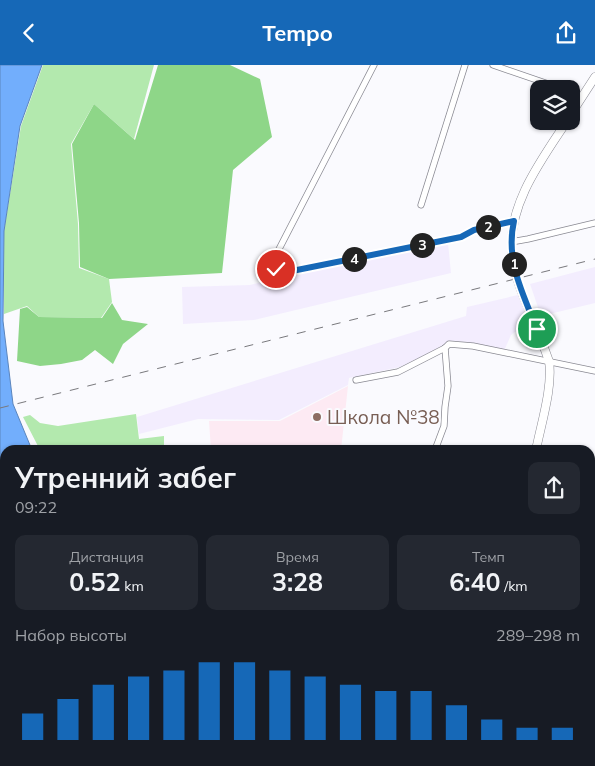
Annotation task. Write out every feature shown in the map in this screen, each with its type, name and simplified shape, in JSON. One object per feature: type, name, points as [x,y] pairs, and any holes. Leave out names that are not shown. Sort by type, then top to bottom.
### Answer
[{"type":"main road","points":[[580,101],[595,77]]},
{"type":"main road","points":[[537,445],[550,377],[549,361],[516,273],[511,242],[514,221],[520,203],[536,169],[561,130]]},
{"type":"street","points":[[374,65],[277,253],[276,269],[278,272],[282,273],[461,237],[474,230],[514,221]]},
{"type":"street","points":[[421,205],[465,65]]},
{"type":"street","points":[[493,65],[537,80]]},
{"type":"street","points":[[511,242],[595,223]]},
{"type":"street","points":[[356,380],[398,372],[445,348],[449,344],[460,344],[595,371]]},
{"type":"street","points":[[437,445],[444,426],[448,387],[445,348]]},
{"type":"shaded area","points":[[448,243],[451,273],[254,320],[183,324],[182,287],[250,285],[357,259],[374,259]]},
{"type":"shaded area","points":[[595,267],[595,303],[541,316],[530,284]]},
{"type":"shaded area","points":[[518,295],[530,324],[511,335],[504,351],[475,346],[466,342],[449,341],[444,346],[400,367],[349,378],[348,385],[279,420],[198,419],[139,434],[137,417],[466,316],[467,307]]},
{"type":"shaded area","name":"Школа №38","points":[[348,386],[342,445],[211,445],[209,421],[280,421]]},
{"type":"green space","points":[[43,65],[154,65],[134,139],[94,104],[71,144],[78,224],[79,268],[109,279],[112,302],[101,318],[39,317],[27,306],[4,314],[4,231],[21,126]]},
{"type":"green space","points":[[158,65],[230,65],[260,79],[272,137],[233,170],[222,273],[109,279],[80,267],[79,223],[72,144],[94,104],[135,140]]},
{"type":"green space","points":[[112,303],[122,320],[148,324],[123,344],[113,364],[95,350],[82,360],[61,364],[40,366],[17,361],[20,309],[27,307],[39,317],[102,318]]},
{"type":"green space","points":[[136,414],[139,439],[164,436],[164,445],[37,445],[23,417],[30,415],[40,423],[58,426]]},
{"type":"water","points":[[0,65],[42,65],[20,126],[4,231],[3,321],[13,404],[30,445],[0,445]]},
{"type":"railway","points":[[0,408],[595,259]]},
{"type":"place","name":"Школа №38","points":[[317,417]]},
{"type":"route","points":[[276,269],[282,273],[461,237],[474,230],[514,221],[512,254],[516,273],[537,329]]}]
